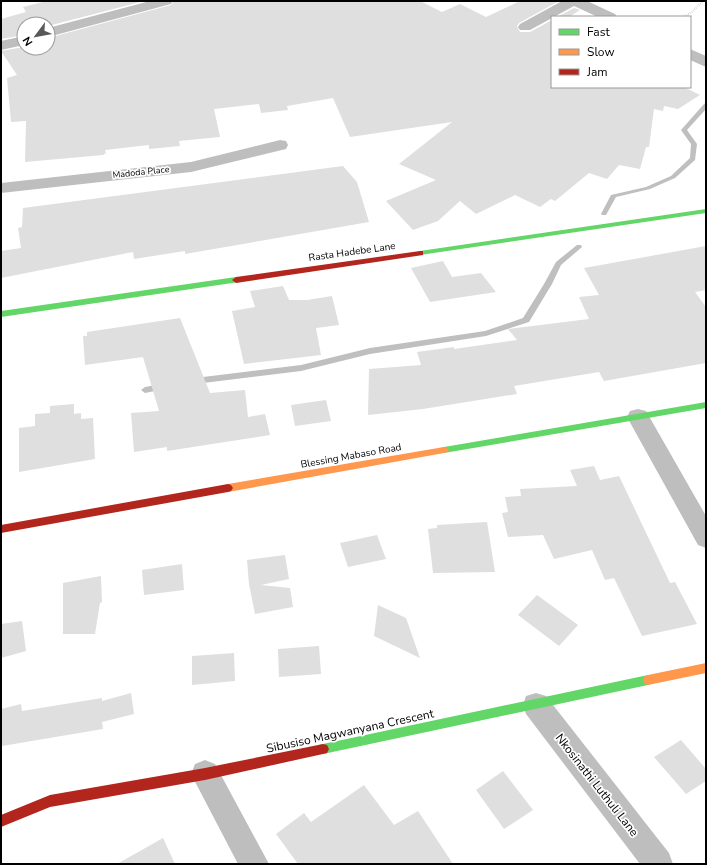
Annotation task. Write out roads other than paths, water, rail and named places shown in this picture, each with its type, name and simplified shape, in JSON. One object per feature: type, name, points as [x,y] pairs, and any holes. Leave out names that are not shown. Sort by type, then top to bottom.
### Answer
[{"type":"street","points":[[56,31],[166,1]]},
{"type":"street","points":[[524,28],[572,1]]},
{"type":"street","points":[[576,1],[608,16]]},
{"type":"street","points":[[1,46],[16,42]]},
{"type":"street","points":[[691,54],[706,62]]},
{"type":"street","name":"Madoda Place","points":[[1,188],[191,167],[280,145]]},
{"type":"street","name":"Rasta Hadebe Lane","points":[[1,314],[706,211]]},
{"type":"street","name":"Blessing Mabaso Road","points":[[1,529],[706,405]]},
{"type":"street","points":[[638,417],[706,538]]},
{"type":"street","name":"Sibusiso Magwanyana Crescent","points":[[1,820],[50,801],[205,774],[706,668]]},
{"type":"street","name":"Nkosinathi Luthuli Lane","points":[[536,705],[658,864]]},
{"type":"street","points":[[205,774],[254,864]]},
{"type":"waterway","points":[[604,214],[613,196],[648,188],[673,177],[693,159],[694,144],[684,130],[706,105]]},
{"type":"waterway","points":[[195,381],[301,368],[370,351],[486,333],[526,320],[548,284],[558,264],[579,247]]},
{"type":"waterway","points":[[145,390],[162,387]]}]
